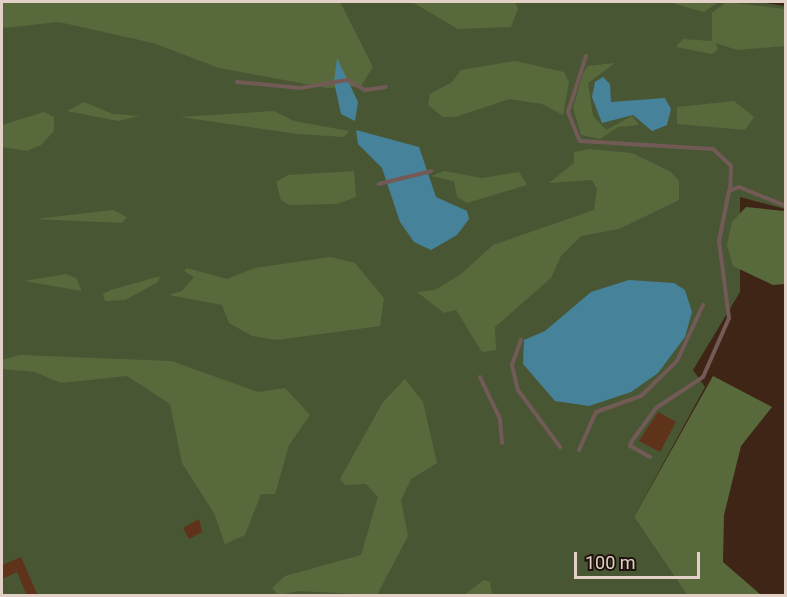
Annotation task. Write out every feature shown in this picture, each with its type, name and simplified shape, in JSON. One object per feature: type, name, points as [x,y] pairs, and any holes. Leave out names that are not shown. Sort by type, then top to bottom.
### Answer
[{"type":"lane","points":[[585,56],[569,100],[570,124],[580,141],[712,149],[731,166],[729,191],[719,241],[729,318],[703,377],[656,408],[632,441],[630,446],[650,458]]},
{"type":"lane","points":[[237,82],[300,88],[347,80],[365,90],[386,87]]},
{"type":"lane","points":[[379,184],[430,171]]},
{"type":"lane","points":[[729,191],[739,188],[786,206]]},
{"type":"lane","points":[[579,450],[600,409],[641,396],[677,361],[703,305]]},
{"type":"lane","points":[[521,340],[512,364],[518,390],[560,447]]},
{"type":"lane","points":[[480,377],[500,419],[502,443]]},
{"type":"green space","points":[[2,2],[340,2],[373,67],[361,86],[328,88],[219,68],[153,43],[59,22],[2,28]]},
{"type":"green space","points":[[279,2],[759,2],[785,6],[785,209],[740,197],[740,292],[693,370],[705,387],[634,517],[687,595],[2,596],[2,7]]},
{"type":"green space","points":[[412,2],[515,2],[518,9],[511,27],[458,29]]},
{"type":"green space","points":[[668,2],[718,2],[704,12]]},
{"type":"green space","points":[[726,2],[785,9],[785,46],[737,50],[716,43],[718,49],[712,54],[676,47],[683,39],[712,41],[712,13]]},
{"type":"green space","points":[[515,61],[564,72],[569,82],[563,115],[542,104],[510,99],[455,117],[443,117],[428,105],[430,94],[452,82],[461,70]]},
{"type":"green space","points":[[615,63],[588,83],[593,116],[606,130],[632,116],[639,125],[618,127],[600,139],[581,135],[573,108],[583,73],[588,66]]},
{"type":"green space","points":[[734,101],[754,117],[745,130],[677,124],[677,107]]},
{"type":"green space","points":[[84,102],[113,114],[140,116],[118,121],[67,111]]},
{"type":"green space","points":[[274,111],[294,121],[349,131],[344,137],[298,134],[180,117]]},
{"type":"green space","points":[[44,112],[54,117],[54,131],[41,145],[27,151],[2,147],[2,125]]},
{"type":"green space","points":[[589,149],[632,153],[671,172],[679,181],[679,200],[619,229],[581,236],[561,256],[551,278],[495,327],[496,350],[482,352],[456,310],[444,313],[417,292],[435,290],[461,274],[493,245],[594,210],[597,189],[592,180],[549,183],[574,163],[574,152]]},
{"type":"green space","points":[[354,171],[356,197],[337,204],[289,205],[281,200],[276,182],[288,175]]},
{"type":"green space","points":[[444,171],[482,178],[519,172],[527,185],[467,203],[457,197],[454,181],[431,176]]},
{"type":"green space","points":[[746,207],[785,211],[785,284],[773,285],[733,266],[727,245],[732,222]]},
{"type":"green space","points":[[113,210],[127,217],[122,223],[36,219]]},
{"type":"green space","points":[[330,257],[355,263],[384,298],[380,326],[277,340],[252,336],[229,323],[222,305],[169,295],[182,291],[194,277],[184,271],[187,268],[227,279],[255,268]]},
{"type":"green space","points":[[66,274],[76,278],[82,291],[24,281]]},
{"type":"green space","points":[[160,276],[158,282],[125,300],[105,301],[103,294],[111,290]]},
{"type":"green space","points":[[20,355],[171,361],[258,392],[285,388],[310,415],[289,445],[275,494],[261,494],[245,535],[225,544],[214,513],[182,463],[170,404],[127,376],[61,383],[35,372],[2,369],[2,360]]},
{"type":"green space","points":[[713,376],[772,407],[741,446],[724,515],[723,562],[761,595],[687,595],[634,517]]},
{"type":"green space","points":[[405,379],[423,402],[437,463],[411,479],[401,500],[408,536],[377,595],[300,591],[278,595],[272,588],[285,576],[361,555],[378,497],[366,484],[345,485],[340,479],[383,402]]},
{"type":"green space","points":[[484,580],[490,582],[492,595],[464,595]]},
{"type":"water","points":[[337,58],[358,102],[355,121],[341,114],[334,82]]},
{"type":"water","points":[[603,77],[610,84],[611,102],[665,98],[671,109],[667,125],[652,131],[633,115],[602,123],[592,97],[595,82]]},
{"type":"water","points":[[356,130],[419,147],[436,197],[467,211],[469,219],[457,235],[431,250],[414,242],[400,222],[382,168],[358,144]]},
{"type":"water","points":[[629,280],[674,283],[685,290],[692,312],[685,337],[658,373],[631,392],[589,406],[555,401],[523,364],[524,340],[545,331],[591,292]]},
{"type":"building","points":[[658,412],[676,422],[660,452],[639,441]]},
{"type":"building","points":[[199,519],[202,532],[189,539],[183,528]]},
{"type":"building","points":[[21,557],[38,596],[27,596],[17,572],[2,579],[2,565]]}]
